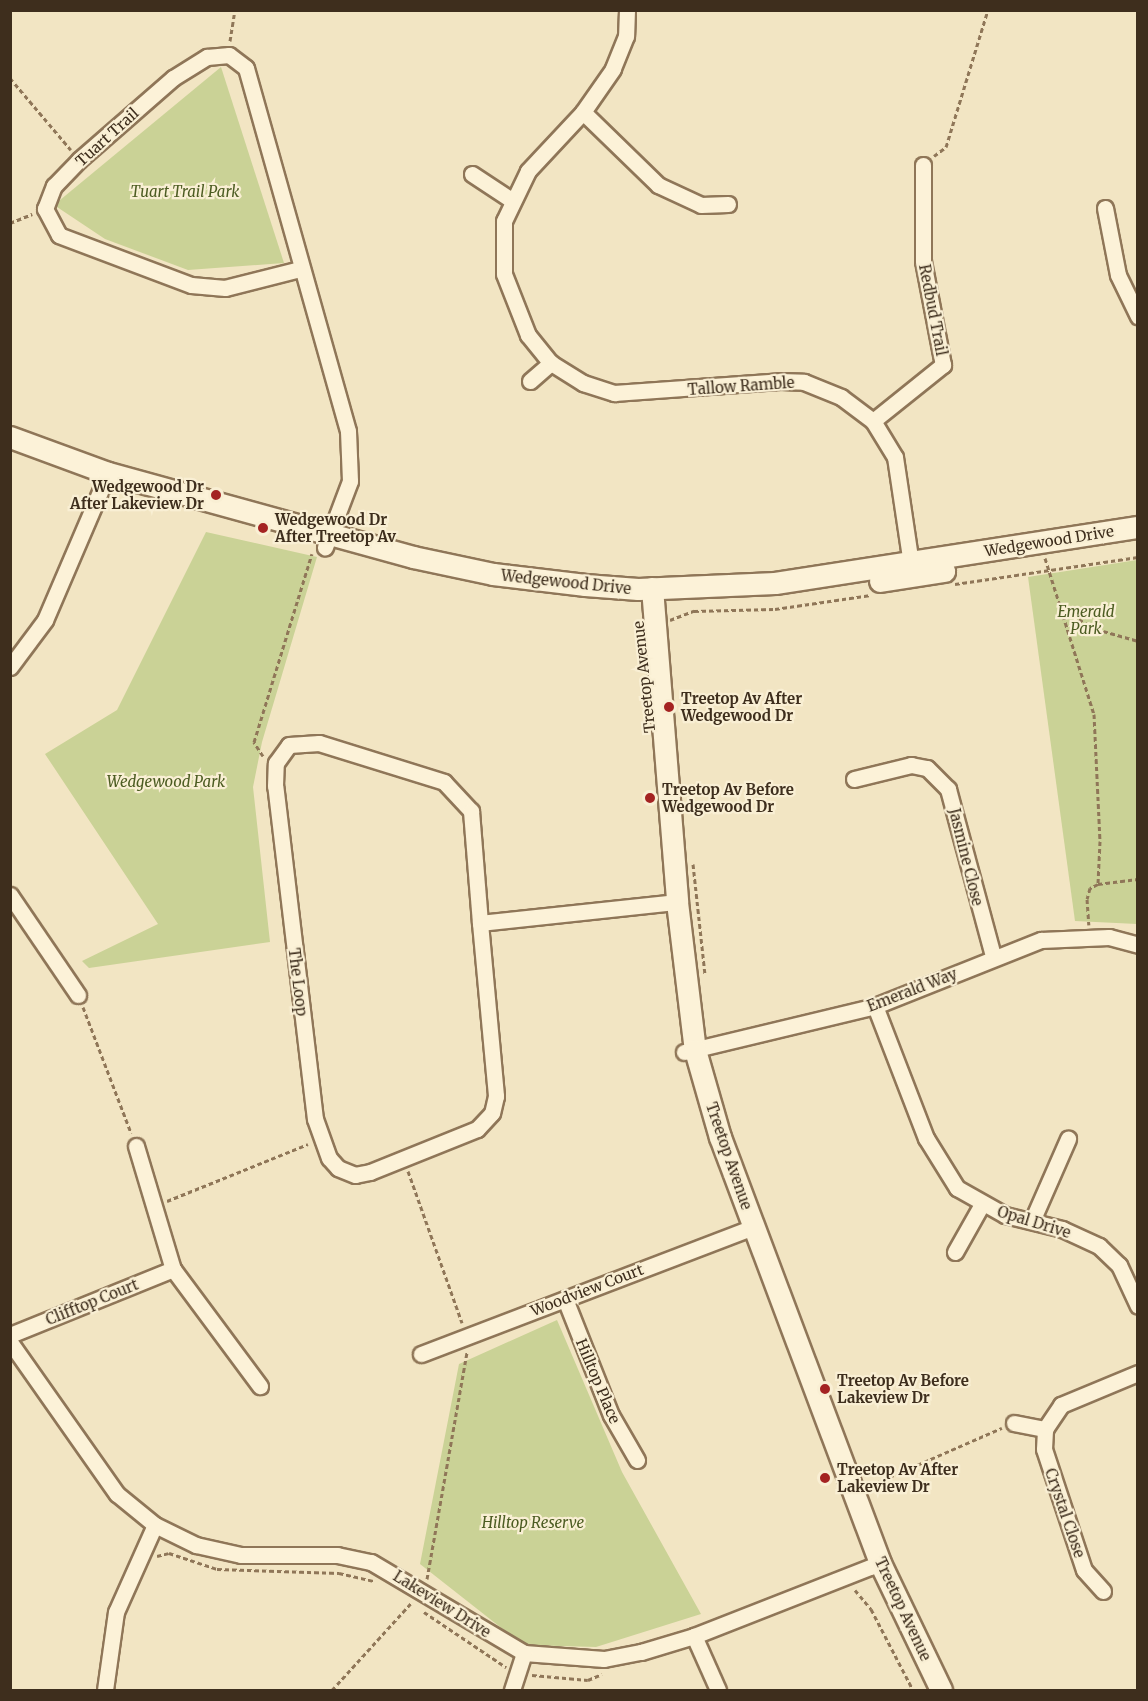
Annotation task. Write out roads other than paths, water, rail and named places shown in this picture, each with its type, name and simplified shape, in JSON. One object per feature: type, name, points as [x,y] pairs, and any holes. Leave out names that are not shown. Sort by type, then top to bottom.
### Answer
[{"type":"street","name":"Tallow Ramble","points":[[627,10],[626,36],[613,69],[583,112],[528,171],[504,221],[504,274],[528,335],[551,363],[614,393],[804,382],[841,397],[873,421],[895,457],[911,569]]},
{"type":"street","name":"Tuart Trail","points":[[229,54],[246,68],[255,87],[300,268],[225,288],[191,285],[59,235],[45,209],[54,186],[173,78],[207,57],[229,54]]},
{"type":"street","points":[[583,112],[658,185],[701,205],[728,204]]},
{"type":"street","name":"Redbud Trail","points":[[873,421],[943,365],[923,261],[923,165]]},
{"type":"street","points":[[472,174],[513,201]]},
{"type":"street","points":[[1105,208],[1118,275],[1137,316]]},
{"type":"street","points":[[300,268],[348,431],[350,481],[323,545]]},
{"type":"street","points":[[530,381],[551,363]]},
{"type":"street","name":"Wedgewood Drive","points":[[10,437],[106,479]]},
{"type":"street","name":"Wedgewood Drive","points":[[10,452],[409,570],[518,591],[778,596],[1137,527]]},
{"type":"street","points":[[10,667],[45,620],[106,479]]},
{"type":"street","name":"Wedgewood Drive","points":[[911,569],[1044,556],[1137,541]]},
{"type":"street","name":"Treetop Avenue","points":[[644,595],[671,903],[690,1051],[708,1142],[747,1230],[873,1565],[927,1690]]},
{"type":"street","name":"The Loop","points":[[319,744],[444,782],[471,811],[480,923],[496,1096],[492,1113],[477,1129],[355,1175],[333,1163],[322,1139],[297,978],[276,763],[290,745],[319,744]]},
{"type":"street","name":"Jasmine Close","points":[[854,779],[911,765],[927,768],[948,789],[993,956]]},
{"type":"street","points":[[10,895],[78,994]]},
{"type":"street","points":[[480,923],[671,903]]},
{"type":"street","name":"Emerald Way","points":[[690,1051],[875,1006],[993,956],[1041,940],[1089,936],[1137,945]]},
{"type":"street","name":"Opal Drive","points":[[875,1006],[941,1169],[982,1204],[1032,1221],[1062,1228],[1099,1246],[1119,1265],[1137,1306]]},
{"type":"street","points":[[1032,1221],[1068,1139]]},
{"type":"street","points":[[136,1146],[173,1269],[260,1386]]},
{"type":"street","points":[[955,1252],[982,1204]]},
{"type":"street","name":"Woodview Court","points":[[421,1354],[747,1230]]},
{"type":"street","name":"Clifftop Court","points":[[10,1335],[173,1269]]},
{"type":"street","name":"Hilltop Place","points":[[565,1299],[611,1415],[637,1460]]},
{"type":"street","name":"Lakeview Drive","points":[[10,1342],[117,1494],[155,1525],[196,1545],[241,1555],[337,1555],[372,1562],[416,1597],[524,1653],[604,1659],[694,1636],[873,1565]]},
{"type":"street","points":[[1014,1423],[1045,1429],[1061,1405],[1137,1373]]},
{"type":"street","name":"Crystal Close","points":[[1045,1429],[1044,1449],[1084,1570],[1103,1591]]},
{"type":"street","points":[[105,1690],[116,1612],[155,1525]]},
{"type":"street","name":"Treetop Avenue","points":[[873,1565],[941,1690]]},
{"type":"street","points":[[694,1636],[718,1690]]},
{"type":"street","points":[[512,1690],[524,1653]]},
{"type":"place","name":"Wedgewood Dr After Lakeview Dr","points":[[216,495]]},
{"type":"place","name":"Wedgewood Dr After Treetop Av","points":[[263,528]]},
{"type":"place","name":"Treetop Av After Wedgewood Dr","points":[[669,707]]},
{"type":"place","name":"Treetop Av Before Wedgewood Dr","points":[[650,798]]},
{"type":"place","name":"Treetop Av Before Lakeview Dr","points":[[825,1389]]},
{"type":"place","name":"Treetop Av After Lakeview Dr","points":[[825,1478]]},
{"type":"park label","name":"Tuart Trail Park","points":[[185,192]]},
{"type":"park label","name":"Emerald Park","points":[[1086,620]]},
{"type":"park label","name":"Wedgewood Park","points":[[166,782]]},
{"type":"park label","name":"Hilltop Reserve","points":[[533,1523]]}]
